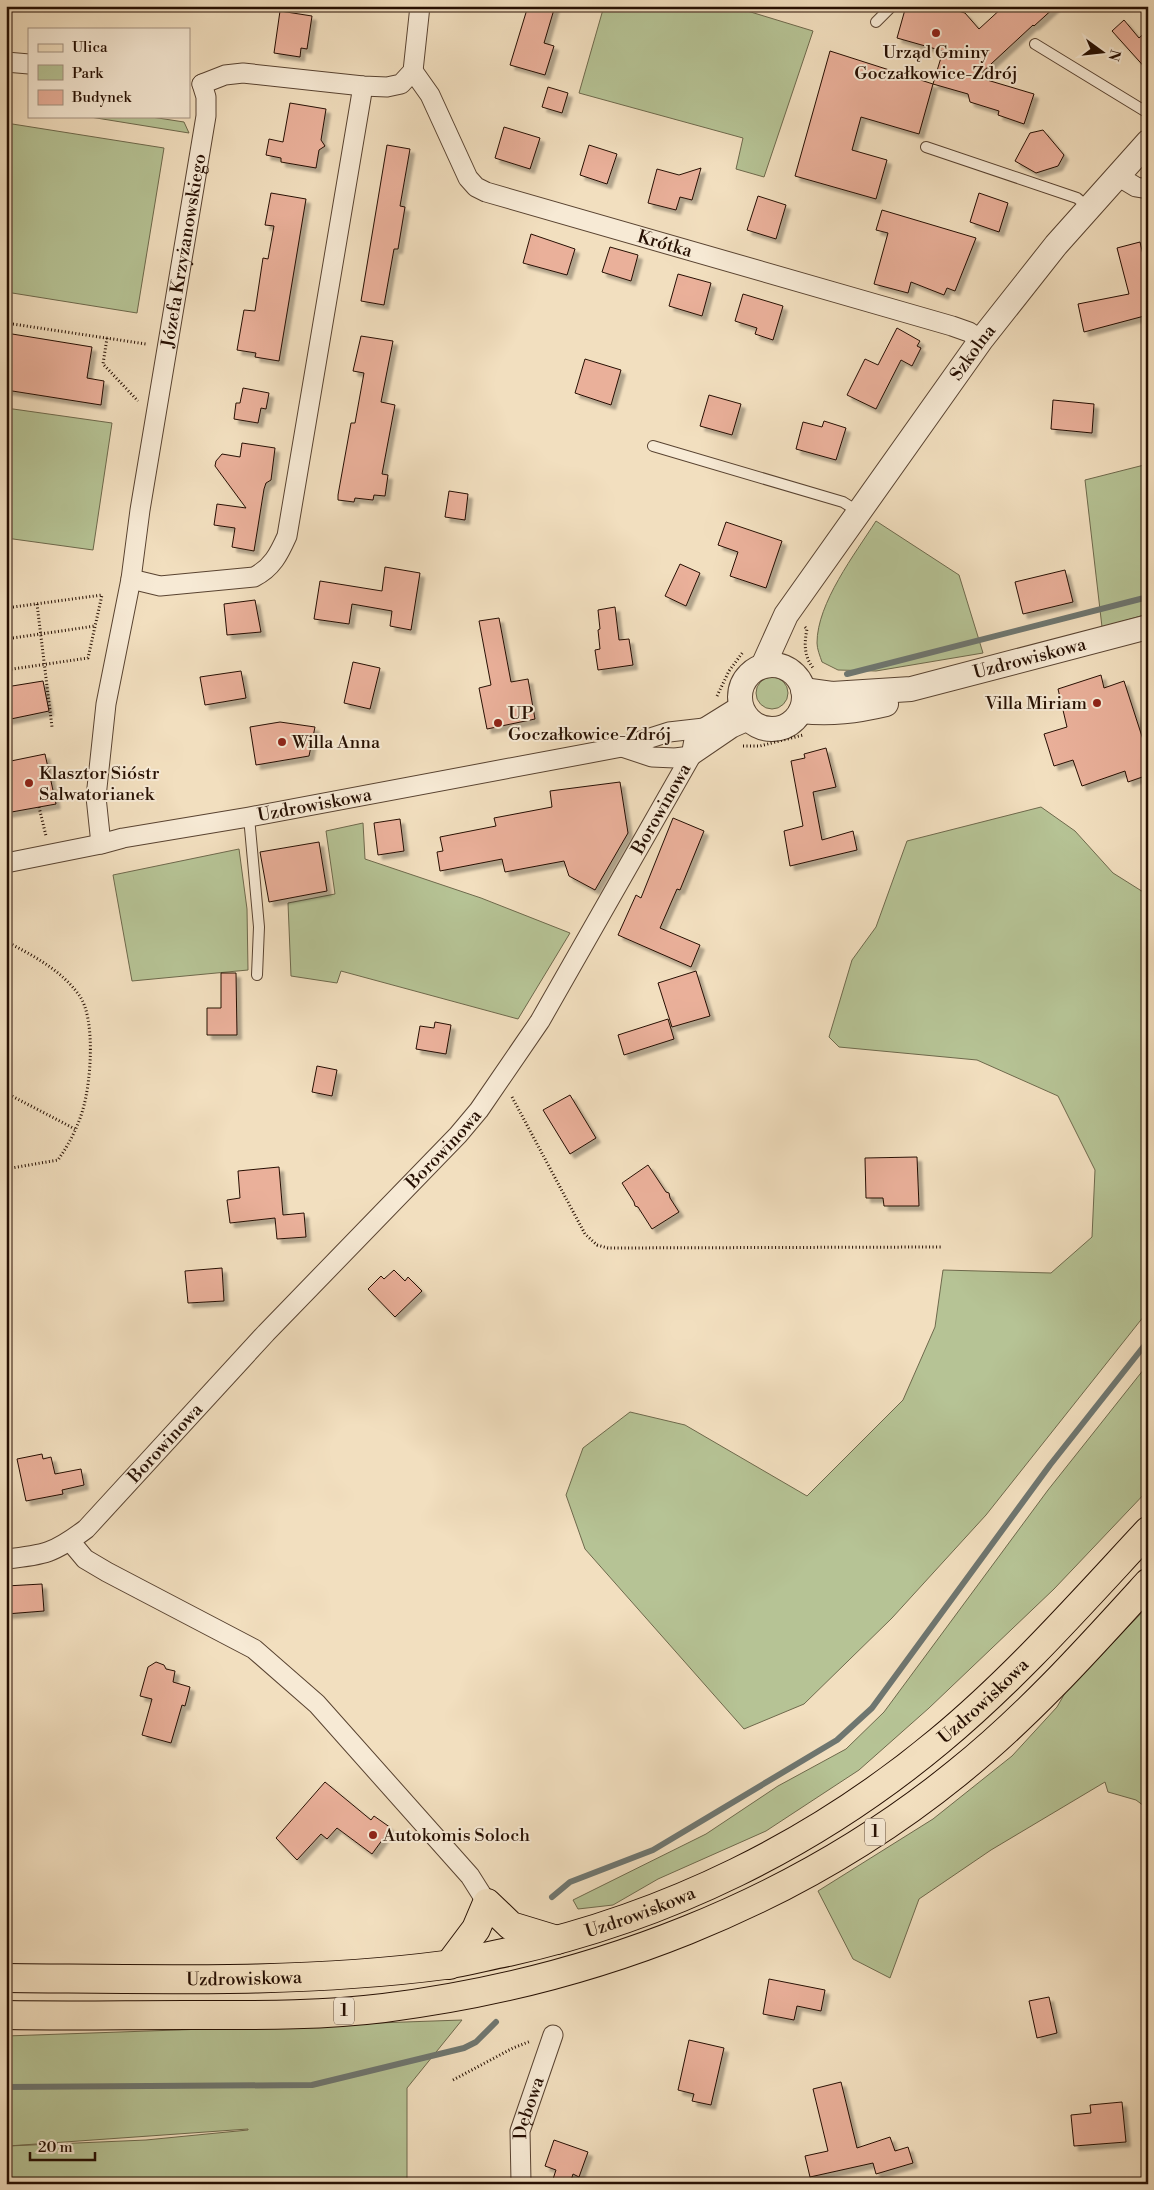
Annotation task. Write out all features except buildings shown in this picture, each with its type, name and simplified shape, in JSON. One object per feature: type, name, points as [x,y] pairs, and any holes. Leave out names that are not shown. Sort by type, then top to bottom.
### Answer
[{"type":"main road","name":"Uzdrowiskowa","points":[[6,1978],[310,1977],[382,1972],[449,1965],[558,1941],[649,1911],[713,1884],[756,1863],[826,1824],[938,1742],[1050,1636],[1148,1531]]},
{"type":"main road","name":"Uzdrowiskowa","points":[[6,2015],[312,2014],[381,2008],[448,1999],[561,1973],[660,1942],[773,1892],[840,1854],[890,1822],[957,1773],[1019,1719],[1148,1583]]},
{"type":"main road","points":[[449,1965],[476,1929],[486,1902],[511,1926],[558,1941]]},
{"type":"street","points":[[413,71],[420,6]]},
{"type":"street","points":[[6,62],[28,64]]},
{"type":"street","name":"Józefa Krzyżanowskiego","points":[[101,844],[96,797],[106,704],[131,579],[140,510],[206,116],[206,97],[195,80],[225,74],[244,73],[387,87],[401,84],[413,71]]},
{"type":"street","name":"Krótka","points":[[413,71],[430,94],[468,178],[476,187],[486,192],[952,326],[969,332],[981,340]]},
{"type":"street","points":[[131,579],[160,586],[254,577],[264,572],[276,560],[287,536],[363,86]]},
{"type":"street","name":"Szkolna","points":[[773,666],[786,615],[981,340],[1088,208],[1148,142]]},
{"type":"street","points":[[1116,176],[1136,187],[1148,189]]},
{"type":"street","name":"Szkolna","points":[[773,666],[797,622],[814,576]]},
{"type":"street","name":"Uzdrowiskowa","points":[[807,691],[829,713],[859,710],[889,703],[911,689],[1148,627]]},
{"type":"street","points":[[773,666],[796,676],[807,691],[787,725],[768,729],[758,726],[745,713],[740,695],[747,677],[773,666]]},
{"type":"street","points":[[691,756],[732,728],[745,713]]},
{"type":"street","name":"Borowinowa","points":[[6,1559],[38,1556],[56,1550],[86,1528],[266,1333],[458,1135],[498,1084],[558,992],[691,756],[694,740],[704,728],[745,713]]},
{"type":"street","name":"Uzdrowiskowa","points":[[6,863],[123,838],[249,817],[622,747],[669,732],[704,728]]},
{"type":"street","name":"Uzdrowiskowa","points":[[622,747],[652,757],[674,758],[691,756]]},
{"type":"street","points":[[652,757],[663,775],[669,793]]},
{"type":"street","points":[[70,1541],[85,1559],[107,1572],[254,1649],[317,1704],[470,1876],[486,1902]]},
{"type":"street","name":"Dębowa","points":[[523,2184],[521,2182],[520,2131],[553,2035]]},
{"type":"lane","points":[[876,22],[892,6]]},
{"type":"lane","points":[[1035,44],[1148,112]]},
{"type":"lane","points":[[926,147],[1077,198],[1088,208]]},
{"type":"lane","points":[[653,446],[843,502],[860,512]]},
{"type":"lane","points":[[249,817],[259,927],[257,975]]},
{"type":"path","points":[[6,324],[146,344],[145,354]]},
{"type":"path","points":[[107,338],[103,364],[138,401]]},
{"type":"path","points":[[136,411],[139,392]]},
{"type":"path","points":[[6,608],[102,595],[88,658],[6,670]]},
{"type":"path","points":[[37,604],[52,727]]},
{"type":"path","points":[[797,622],[807,629],[804,643],[807,658],[807,691]]},
{"type":"path","points":[[6,640],[95,626]]},
{"type":"path","points":[[39,807],[50,854]]},
{"type":"path","points":[[6,944],[8,943],[31,954],[58,973],[80,996],[89,1024],[90,1064],[84,1108],[71,1140],[58,1160],[6,1168]]},
{"type":"path","points":[[498,1084],[512,1097],[585,1234],[597,1245],[608,1248],[942,1247]]},
{"type":"path","points":[[6,1093],[75,1129]]},
{"type":"path","points":[[453,2080],[513,2048],[553,2035]]},
{"type":"green space","points":[[604,6],[731,6],[813,31],[764,177],[736,169],[743,138],[579,93]]},
{"type":"green space","points":[[96,118],[158,118],[184,122],[189,133]]},
{"type":"green space","points":[[6,123],[164,148],[137,313],[6,292]]},
{"type":"green space","points":[[6,408],[112,423],[93,550],[6,538]]},
{"type":"green space","points":[[1148,464],[1148,614],[1102,627],[1085,480]]},
{"type":"green space","points":[[876,521],[959,575],[983,653],[876,671],[838,670],[822,662],[817,643],[823,612],[839,579]]},
{"type":"green space","points":[[772,677],[784,681],[788,693],[784,705],[772,709],[760,705],[756,693],[760,681]]},
{"type":"green space","points":[[1041,807],[1075,831],[1113,873],[1148,895],[1148,1311],[986,1515],[892,1618],[804,1704],[744,1729],[585,1549],[566,1495],[583,1448],[630,1412],[685,1425],[807,1496],[903,1400],[935,1327],[943,1270],[1051,1273],[1092,1237],[1095,1170],[1058,1096],[977,1060],[839,1047],[829,1037],[852,960],[876,927],[907,841]]},
{"type":"green space","points":[[363,823],[365,859],[481,898],[570,933],[518,1019],[341,971],[337,983],[291,976],[288,903],[335,894],[326,831]]},
{"type":"green space","points":[[239,849],[247,909],[248,970],[132,981],[113,875]]},
{"type":"green space","points":[[1148,1364],[1148,1490],[1054,1589],[929,1708],[859,1770],[766,1831],[658,1879],[613,1905],[578,1909],[573,1900],[706,1834],[778,1786],[846,1749],[884,1712],[1048,1490]]},
{"type":"green space","points":[[1148,1606],[1148,1809],[1136,1800],[1108,1792],[1105,1782],[991,1850],[919,1899],[890,1978],[853,1959],[818,1891],[933,1819],[1012,1756],[1057,1707],[1065,1693]]},
{"type":"green space","points":[[462,2020],[407,2088],[407,2184],[6,2184],[6,2036]],"holes":[[[248,2129],[146,2140],[8,2146]]]},
{"type":"waterway","points":[[847,674],[1148,597]]},
{"type":"waterway","points":[[552,1897],[570,1882],[653,1850],[837,1740],[872,1708],[1050,1465],[1148,1341]]},
{"type":"waterway","points":[[6,2087],[312,2085],[464,2048],[476,2042],[496,2022]]},
{"type":"place","name":"Urząd Gminy Goczałkowice-Zdrój","points":[[936,33]]},
{"type":"place","name":"Villa Miriam","points":[[1097,703]]},
{"type":"place","name":"UP Goczałkowice-Zdrój","points":[[498,723]]},
{"type":"place","name":"Willa Anna","points":[[282,742]]},
{"type":"place","name":"Klasztor Sióstr Salwatorianek","points":[[29,783]]},
{"type":"place","name":"Autokomis Soloch","points":[[373,1835]]}]
